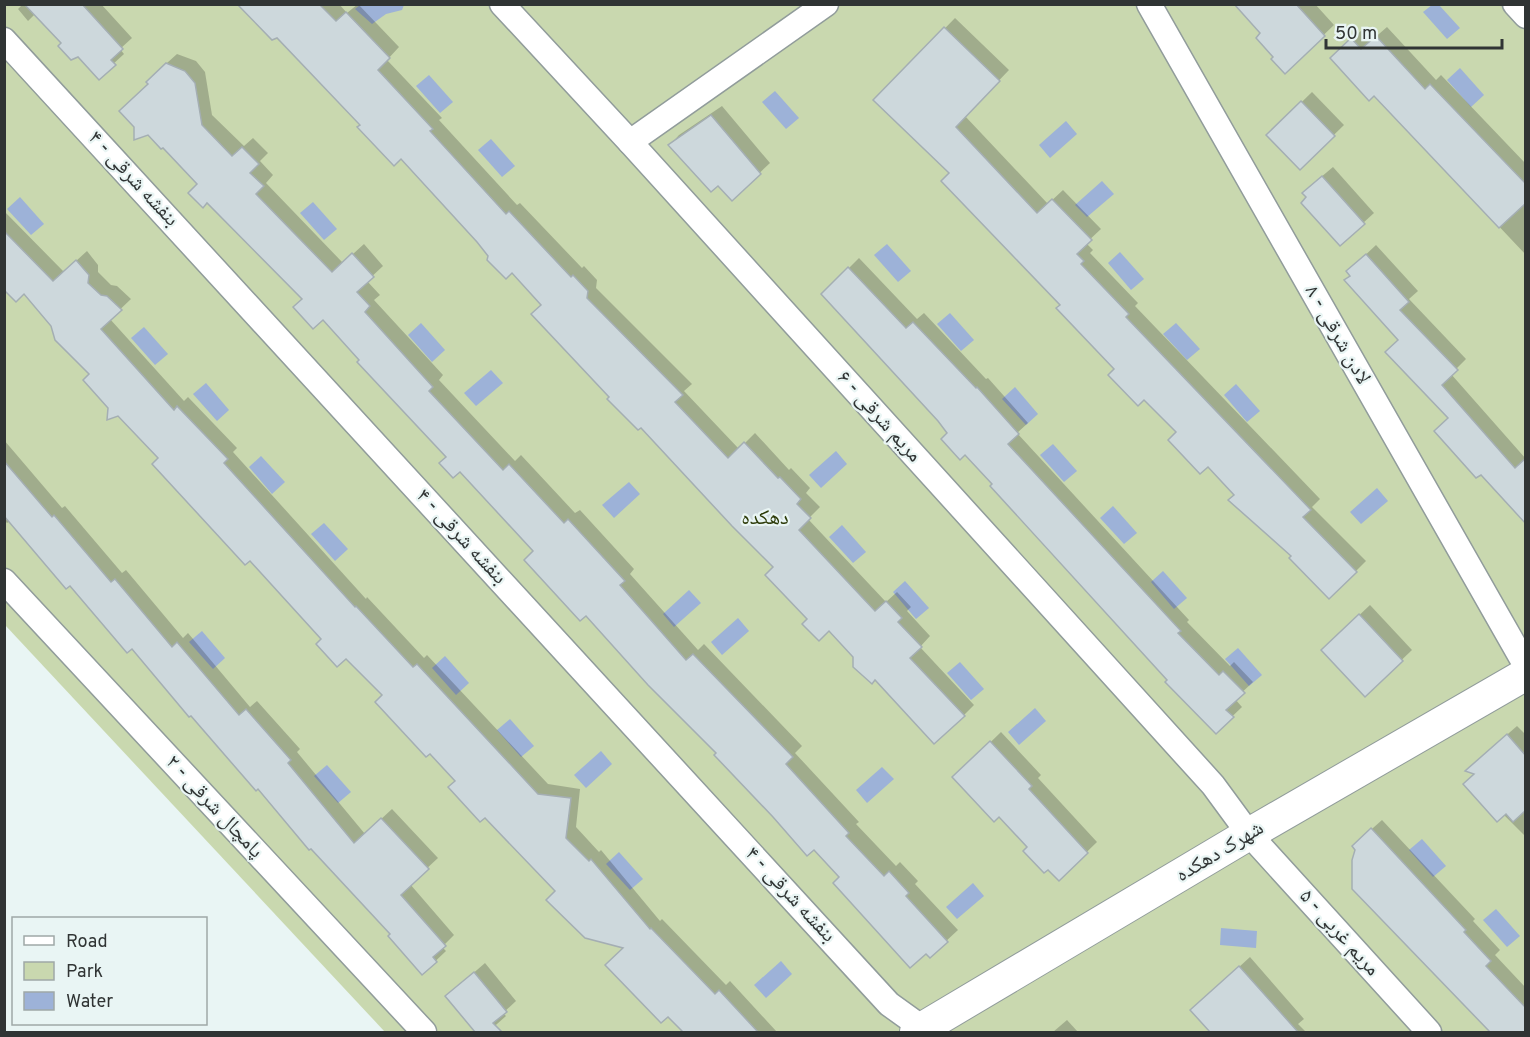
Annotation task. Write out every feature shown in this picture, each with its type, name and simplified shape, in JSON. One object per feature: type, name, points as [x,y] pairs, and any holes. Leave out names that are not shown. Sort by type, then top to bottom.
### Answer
[{"type":"street","name":"مریم شرقی - ۶","points":[[502,4],[1213,785],[1249,834]]},
{"type":"street","points":[[630,142],[826,4]]},
{"type":"street","name":"لادن شرقی - ۸","points":[[1149,4],[1526,666]]},
{"type":"street","points":[[1515,4],[1526,16]]},
{"type":"street","name":"بنفشه شرقی - ۴","points":[[4,40],[889,1004],[922,1031]]},
{"type":"street","name":"پامچال شرقی - ۲","points":[[4,581],[424,1032]]},
{"type":"street","name":"شهرک دهکده","points":[[922,1031],[1249,834],[1526,674]]},
{"type":"street","name":"مریم غربی - ۵","points":[[1249,834],[1430,1032]]},
{"type":"green space","name":"دهکده","points":[[5,5],[1525,5],[1525,1032],[385,1032],[5,625]]},
{"type":"water","points":[[360,5],[404,5],[402,10],[386,14],[372,24],[355,9]]},
{"type":"water","points":[[1432,5],[1439,5],[1460,28],[1447,39],[1423,12]]},
{"type":"water","points":[[1460,68],[1484,95],[1471,107],[1447,80]]},
{"type":"water","points":[[429,75],[453,102],[440,113],[416,86]]},
{"type":"water","points":[[775,91],[799,118],[786,129],[762,102]]},
{"type":"water","points":[[1066,121],[1077,134],[1050,158],[1039,145]]},
{"type":"water","points":[[491,139],[515,166],[502,177],[478,150]]},
{"type":"water","points":[[1102,181],[1114,194],[1087,217],[1075,205]]},
{"type":"water","points":[[20,197],[44,224],[31,235],[7,209]]},
{"type":"water","points":[[313,202],[337,229],[324,240],[300,213]]},
{"type":"water","points":[[887,244],[911,271],[898,282],[874,255]]},
{"type":"water","points":[[1120,252],[1144,279],[1131,290],[1108,263]]},
{"type":"water","points":[[950,313],[974,340],[961,351],[937,324]]},
{"type":"water","points":[[421,323],[445,350],[432,362],[408,335]]},
{"type":"water","points":[[1176,323],[1200,349],[1187,360],[1163,334]]},
{"type":"water","points":[[144,327],[168,354],[155,365],[131,338]]},
{"type":"water","points":[[491,370],[503,383],[476,406],[464,393]]},
{"type":"water","points":[[206,383],[229,410],[217,421],[193,394]]},
{"type":"water","points":[[1236,384],[1260,411],[1247,422],[1224,395]]},
{"type":"water","points":[[1015,387],[1038,414],[1026,425],[1002,399]]},
{"type":"water","points":[[1053,444],[1077,471],[1064,482],[1040,455]]},
{"type":"water","points":[[836,451],[847,464],[821,488],[809,475]]},
{"type":"water","points":[[261,456],[285,482],[272,494],[249,467]]},
{"type":"water","points":[[629,482],[640,494],[614,518],[602,505]]},
{"type":"water","points":[[1377,488],[1388,501],[1361,524],[1350,512]]},
{"type":"water","points":[[1113,506],[1137,533],[1124,544],[1100,518]]},
{"type":"water","points":[[324,523],[348,549],[335,561],[311,534]]},
{"type":"water","points":[[842,525],[866,552],[853,563],[829,537]]},
{"type":"water","points":[[1163,571],[1187,598],[1174,609],[1151,582]]},
{"type":"water","points":[[905,581],[929,608],[916,619],[893,592]]},
{"type":"water","points":[[689,590],[701,603],[674,627],[663,614]]},
{"type":"water","points":[[738,618],[749,631],[722,655],[711,642]]},
{"type":"water","points":[[202,631],[225,658],[213,669],[189,642]]},
{"type":"water","points":[[1238,648],[1262,675],[1249,686],[1225,659]]},
{"type":"water","points":[[445,656],[469,683],[456,695],[432,668]]},
{"type":"water","points":[[960,662],[984,689],[971,700],[947,673]]},
{"type":"water","points":[[1035,708],[1046,721],[1019,745],[1008,732]]},
{"type":"water","points":[[510,719],[534,746],[521,757],[497,730]]},
{"type":"water","points":[[601,751],[612,764],[586,788],[574,775]]},
{"type":"water","points":[[327,765],[351,792],[338,803],[314,776]]},
{"type":"water","points":[[882,767],[894,779],[867,803],[856,790]]},
{"type":"water","points":[[1422,839],[1446,866],[1433,877],[1409,850]]},
{"type":"water","points":[[619,852],[643,879],[630,890],[606,864]]},
{"type":"water","points":[[973,883],[984,896],[957,919],[946,907]]},
{"type":"water","points":[[1496,909],[1520,936],[1507,947],[1483,920]]},
{"type":"water","points":[[1221,928],[1257,931],[1256,948],[1220,945]]},
{"type":"water","points":[[781,961],[792,974],[766,998],[754,985]]},
{"type":"building","points":[[24,4],[82,4],[123,49],[111,60],[116,65],[99,80],[78,57],[71,60],[58,46],[61,43]]},
{"type":"building","points":[[237,4],[319,4],[336,21],[346,12],[390,58],[378,70],[433,129],[430,131],[506,214],[509,211],[571,277],[573,275],[588,291],[587,298],[683,395],[675,402],[728,458],[744,442],[801,499],[797,504],[811,518],[799,530],[875,611],[886,601],[902,618],[898,622],[922,647],[910,658],[965,716],[934,744],[875,680],[872,684],[853,667],[853,657],[829,631],[819,641],[802,624],[807,619],[765,575],[773,567],[641,428],[638,430],[607,399],[609,397],[531,314],[541,305],[512,273],[506,279],[487,260],[488,256],[477,242],[401,159],[394,166],[357,127],[360,125],[277,38],[272,40]]},
{"type":"building","points":[[1234,4],[1296,4],[1325,36],[1285,74],[1256,38],[1260,33]]},
{"type":"building","points":[[944,27],[1000,81],[956,127],[1037,213],[1052,199],[1092,240],[1077,254],[1084,261],[1081,264],[1129,314],[1126,317],[1311,510],[1303,517],[1357,572],[1329,599],[1289,558],[1291,556],[1228,500],[1234,495],[1208,467],[1200,474],[1168,440],[1176,432],[1144,400],[1138,406],[1108,375],[1114,369],[1056,308],[1060,305],[941,181],[949,173],[873,100]]},
{"type":"building","points":[[1376,36],[1425,89],[1430,84],[1526,184],[1526,203],[1499,228],[1374,96],[1369,101],[1330,58],[1351,38],[1361,49]]},
{"type":"building","points":[[166,63],[185,71],[195,83],[202,125],[232,156],[242,147],[259,164],[250,173],[264,186],[256,194],[332,272],[352,253],[374,277],[357,292],[370,306],[365,312],[433,387],[429,391],[503,470],[509,464],[564,523],[568,519],[625,581],[620,585],[686,660],[693,654],[793,757],[786,764],[849,833],[846,836],[884,876],[889,871],[909,893],[906,896],[948,942],[930,958],[926,954],[910,968],[833,883],[839,877],[814,850],[807,856],[714,755],[716,753],[648,685],[586,616],[580,621],[524,560],[533,551],[460,472],[453,478],[439,463],[446,457],[357,362],[359,360],[323,320],[313,329],[293,307],[302,299],[207,203],[203,208],[188,193],[197,184],[148,135],[134,140],[134,127],[119,111],[148,84],[146,82]]},
{"type":"building","points":[[1301,101],[1335,136],[1300,170],[1266,135]]},
{"type":"building","points":[[711,115],[761,174],[732,201],[718,186],[711,192],[668,145]]},
{"type":"building","points":[[1322,176],[1365,224],[1340,246],[1301,203],[1306,197],[1302,193]]},
{"type":"building","points":[[4,231],[53,281],[76,260],[89,275],[88,283],[122,310],[101,329],[174,410],[177,406],[228,459],[224,463],[355,607],[413,667],[417,664],[538,794],[571,798],[566,838],[589,861],[591,859],[650,929],[715,994],[719,990],[758,1032],[683,1032],[668,1017],[661,1023],[605,965],[623,948],[585,938],[546,900],[555,891],[485,818],[480,822],[448,787],[455,781],[430,754],[426,757],[375,702],[382,695],[346,659],[337,667],[316,644],[321,639],[250,561],[245,565],[152,464],[158,458],[118,416],[107,420],[108,408],[83,380],[89,374],[55,340],[51,326],[24,294],[16,302],[4,290]]},
{"type":"building","points":[[1366,254],[1409,302],[1400,310],[1458,370],[1442,385],[1515,468],[1526,458],[1526,524],[1481,475],[1476,478],[1434,431],[1448,418],[1385,352],[1398,340],[1344,280],[1350,276],[1346,271]]},
{"type":"building","points":[[848,267],[906,328],[913,322],[977,387],[1019,434],[1008,444],[1181,631],[1178,633],[1219,675],[1223,671],[1245,693],[1226,710],[1234,717],[1216,734],[1165,682],[1167,680],[990,486],[992,484],[965,455],[960,460],[941,439],[947,433],[938,421],[821,294]]},
{"type":"building","points":[[4,461],[111,582],[115,579],[172,647],[177,642],[239,715],[246,709],[291,760],[288,763],[354,843],[381,818],[429,869],[401,895],[446,946],[433,957],[437,962],[422,975],[388,936],[390,934],[311,849],[309,850],[258,789],[256,791],[191,716],[189,717],[132,649],[127,653],[70,586],[66,589],[4,516]]},
{"type":"building","points":[[1359,614],[1403,661],[1365,697],[1321,650]]},
{"type":"building","points":[[1507,734],[1526,756],[1526,810],[1513,822],[1506,814],[1497,822],[1463,784],[1474,774],[1465,771]]},
{"type":"building","points":[[990,741],[1032,786],[1029,789],[1088,853],[1059,881],[1048,870],[1044,873],[1023,851],[1027,847],[999,817],[994,822],[952,777]]},
{"type":"building","points":[[1371,828],[1466,930],[1464,932],[1491,961],[1486,966],[1526,1008],[1526,1032],[1490,1032],[1352,889],[1352,860],[1355,850],[1352,846]]},
{"type":"building","points":[[1239,966],[1298,1032],[1210,1032],[1190,1010]]},
{"type":"building","points":[[474,972],[507,1012],[493,1023],[502,1032],[475,1032],[445,996]]}]
